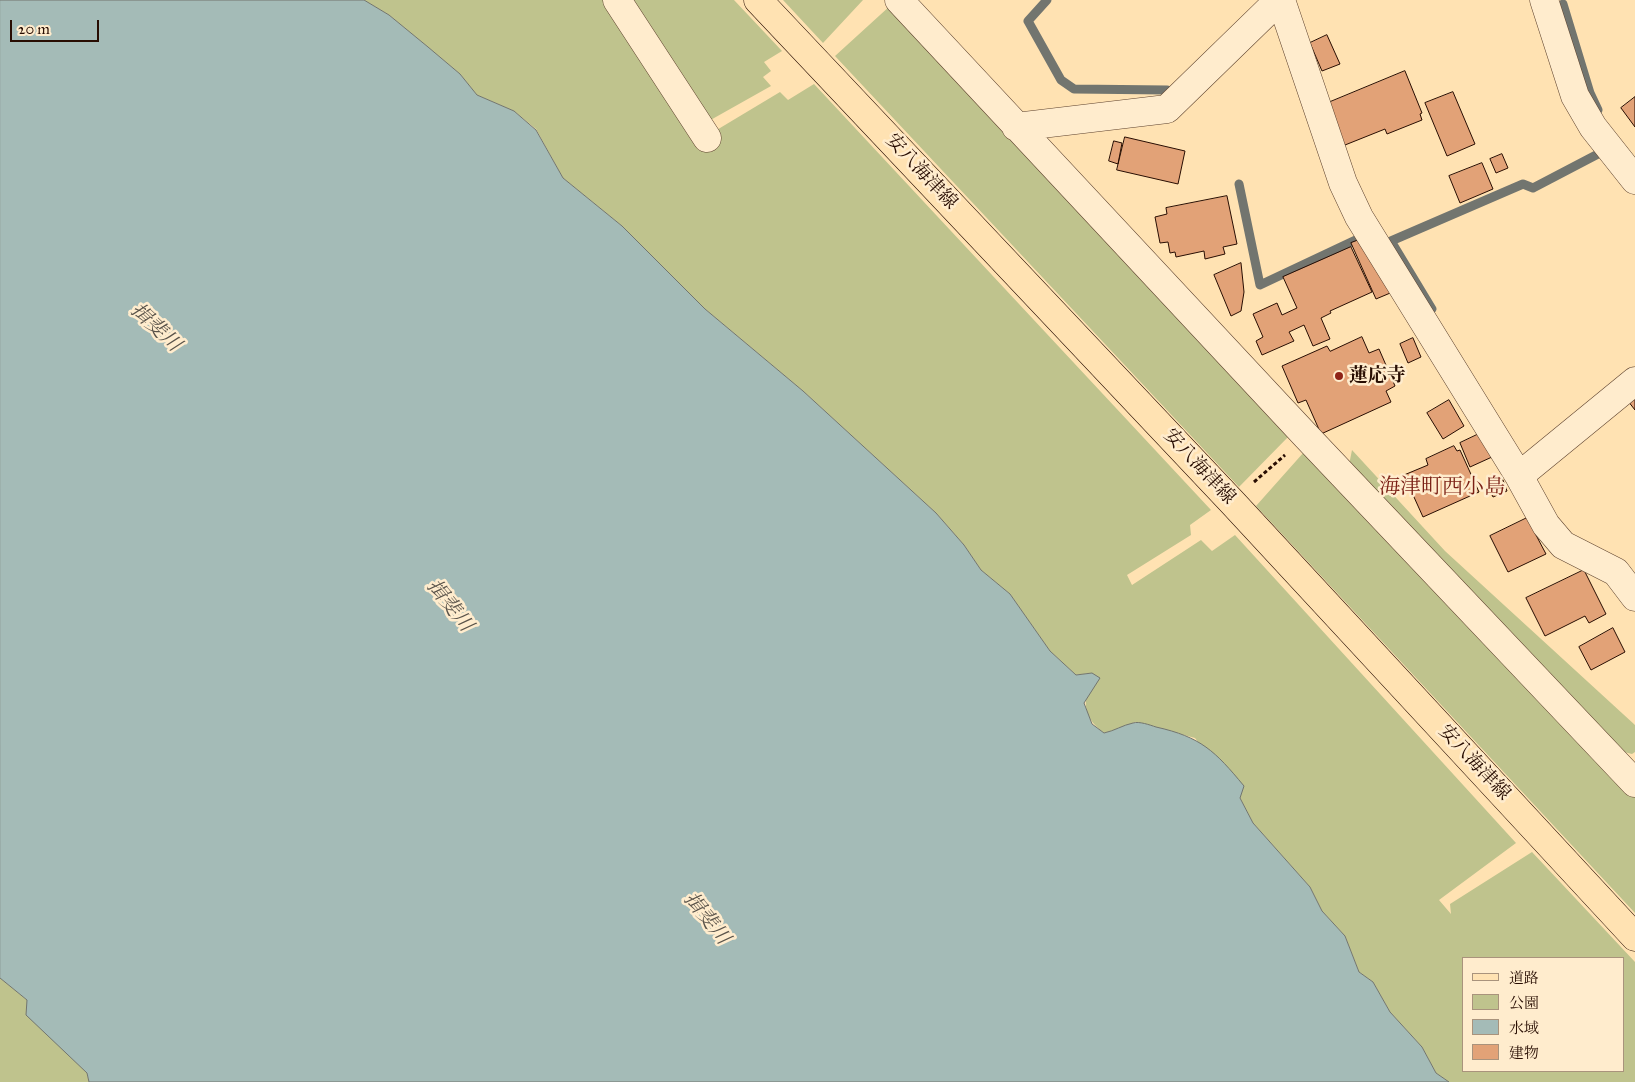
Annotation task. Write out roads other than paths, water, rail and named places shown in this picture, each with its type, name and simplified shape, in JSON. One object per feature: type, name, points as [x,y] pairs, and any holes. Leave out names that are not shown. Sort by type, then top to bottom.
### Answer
[{"type":"main road","name":"安八海津線","points":[[758,0],[1232,502],[1635,937]]},
{"type":"street","points":[[617,0],[707,138]]},
{"type":"street","points":[[899,0],[1306,436],[1634,780]]},
{"type":"street","points":[[1016,127],[1167,109],[1280,0],[1343,183],[1359,217],[1519,476],[1546,525],[1563,545],[1616,572],[1635,597]]},
{"type":"street","points":[[1544,0],[1575,96],[1593,127],[1635,180]]},
{"type":"street","points":[[1519,476],[1635,381]]},
{"type":"water","name":"揖斐川","points":[[0,0],[364,0],[389,15],[460,74],[477,95],[514,111],[536,130],[563,178],[622,226],[705,309],[803,391],[936,513],[964,545],[981,570],[1010,594],[1050,651],[1076,675],[1092,673],[1100,678],[1084,703],[1092,724],[1104,733],[1135,723],[1172,731],[1206,747],[1224,763],[1244,786],[1240,798],[1253,823],[1310,887],[1322,911],[1345,936],[1359,972],[1373,982],[1390,1012],[1422,1047],[1436,1073],[1449,1082],[89,1082],[87,1073],[26,1015],[27,1000],[0,978]]},
{"type":"waterway","points":[[1047,0],[1028,21],[1061,80],[1074,89],[1167,90]]},
{"type":"waterway","points":[[1563,4],[1590,93],[1598,110]]},
{"type":"waterway","points":[[1432,309],[1391,241],[1523,184],[1533,188],[1598,154]]},
{"type":"waterway","points":[[1239,184],[1260,285],[1364,236]]},
{"type":"place","name":"蓮応寺","points":[[1339,376]]},
{"type":"district","name":"海津町西小島","points":[[1442,488]]}]
